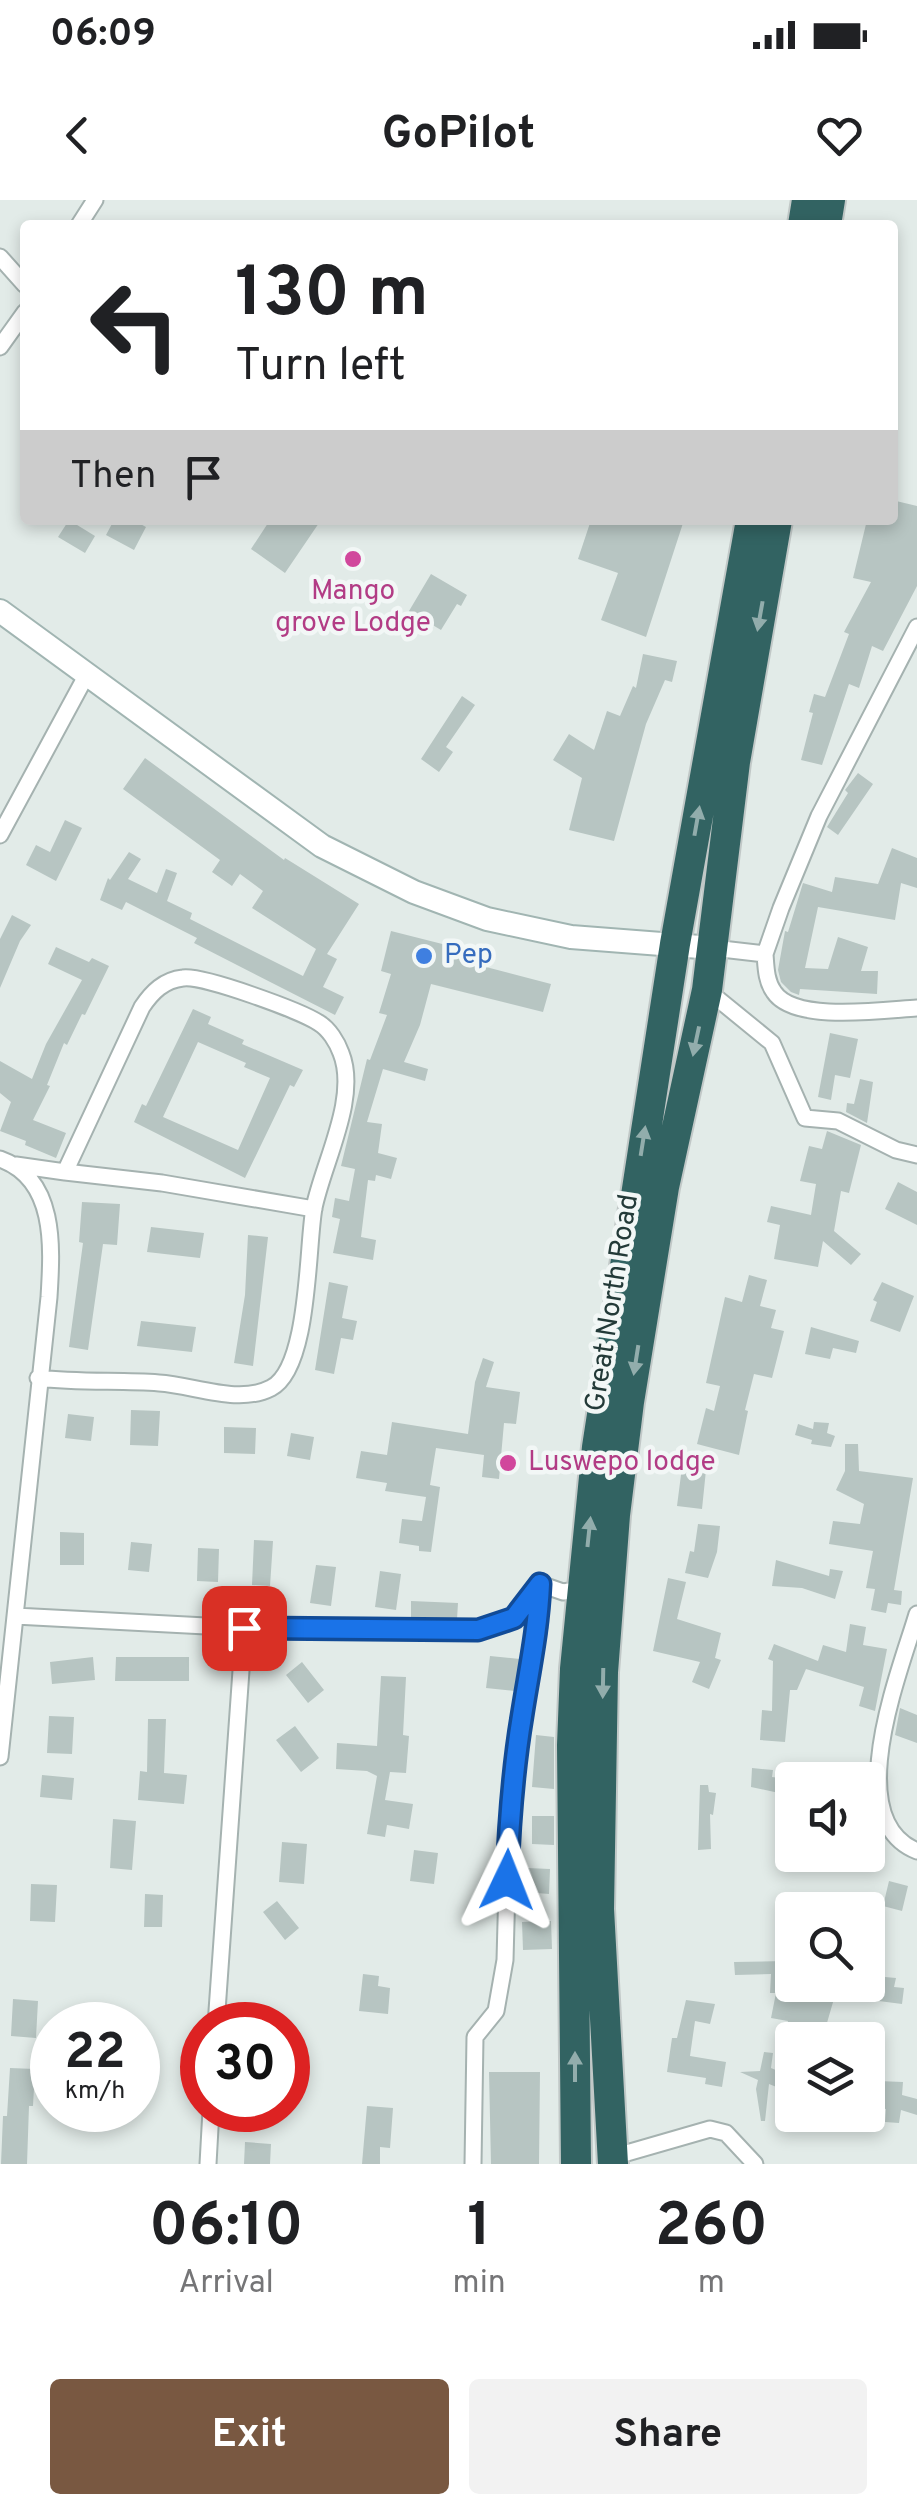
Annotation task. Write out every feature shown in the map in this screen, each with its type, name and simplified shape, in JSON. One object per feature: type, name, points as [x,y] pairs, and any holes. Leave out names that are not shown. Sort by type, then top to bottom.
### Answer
[{"type":"highway","name":"Great North Road","points":[[576,2164],[572,1762],[575,1669],[603,1394],[676,944],[750,525]]},
{"type":"highway","name":"Great North Road","points":[[613,2160],[599,1910],[602,1672],[607,1594],[623,1440],[654,1246],[707,990],[735,762],[776,525]]},
{"type":"main road","points":[[0,611],[322,846],[414,892],[487,919],[571,936],[713,948]]},
{"type":"street","points":[[0,257],[20,280]]},
{"type":"street","points":[[0,347],[20,319]]},
{"type":"street","points":[[917,627],[820,816],[765,954],[767,978],[775,996],[794,1007],[816,1012],[917,1008]]},
{"type":"street","points":[[0,835],[86,676]]},
{"type":"street","points":[[713,948],[765,954]]},
{"type":"street","points":[[38,1378],[161,1383],[248,1395],[278,1384],[286,1372],[308,1292],[314,1209],[346,1089],[342,1056],[335,1040],[322,1024],[204,979],[172,980],[152,992],[142,1007],[64,1172]]},
{"type":"street","points":[[707,990],[772,1043],[804,1118],[838,1121],[896,1150],[917,1154]]},
{"type":"street","points":[[0,1159],[314,1209]]},
{"type":"street","points":[[0,1756],[49,1297],[52,1236],[34,1188],[16,1164]]},
{"type":"street","points":[[540,1584],[563,1592],[584,1589]]},
{"type":"street","points":[[16,1616],[244,1628],[478,1630],[514,1618],[540,1584]]},
{"type":"street","points":[[474,2164],[474,2038],[496,2011],[506,1960],[509,1811],[538,1627],[540,1584]]},
{"type":"street","points":[[917,1614],[903,1663],[896,1673],[880,1742],[879,1783],[894,1835],[905,1847],[917,1852]]},
{"type":"street","points":[[218,2002],[244,1628]]},
{"type":"street","points":[[613,2160],[710,2129],[726,2132],[756,2164]]},
{"type":"street","points":[[208,2164],[210,2132]]},
{"type":"building","points":[[898,501],[917,506],[917,586],[883,651],[872,646],[859,688],[849,684],[822,765],[801,760],[814,694],[825,697],[849,634],[844,632],[871,582],[853,578],[866,525],[898,525]]},
{"type":"building","points":[[66,525],[77,525],[95,536],[85,553],[58,537]]},
{"type":"building","points":[[111,525],[146,527],[134,550],[106,535]]},
{"type":"building","points":[[267,525],[318,525],[285,573],[251,549]]},
{"type":"building","points":[[589,525],[682,525],[646,637],[601,620],[618,573],[578,559]]},
{"type":"building","points":[[431,574],[467,595],[441,630],[409,611]]},
{"type":"building","points":[[643,654],[677,661],[672,682],[665,680],[646,724],[614,841],[569,830],[582,778],[553,760],[569,734],[594,750],[607,711],[620,716],[633,686],[636,688]]},
{"type":"building","points":[[462,696],[475,705],[446,747],[453,752],[439,772],[421,759]]},
{"type":"building","points":[[145,758],[284,860],[359,904],[327,954],[337,959],[323,987],[344,997],[335,1015],[194,943],[197,938],[126,902],[122,910],[100,900],[108,878],[129,852],[141,859],[128,879],[157,893],[166,869],[177,873],[167,901],[192,913],[190,919],[303,976],[316,949],[252,908],[263,891],[240,874],[232,886],[212,872],[220,860],[123,789]]},
{"type":"building","points":[[858,773],[873,784],[838,835],[827,827]]},
{"type":"building","points":[[65,820],[82,828],[56,881],[26,865],[36,845],[50,852]]},
{"type":"building","points":[[892,848],[917,858],[917,888],[901,883],[895,920],[818,907],[805,968],[828,969],[838,937],[868,947],[861,971],[878,971],[877,994],[800,989],[799,995],[791,992],[781,982],[778,970],[785,931],[788,932],[803,883],[832,892],[835,877],[878,884]]},
{"type":"building","points":[[12,915],[31,925],[0,988],[0,939]]},
{"type":"building","points":[[391,931],[466,950],[463,961],[551,984],[543,1012],[431,984],[420,1025],[404,1062],[428,1069],[425,1081],[383,1069],[367,1122],[382,1124],[378,1153],[397,1158],[391,1179],[376,1175],[375,1181],[368,1180],[361,1237],[376,1240],[373,1260],[333,1253],[340,1219],[332,1217],[335,1198],[349,1201],[355,1169],[341,1166],[367,1059],[370,1060],[387,1015],[379,1013],[391,974],[381,971]]},
{"type":"building","points":[[56,947],[109,966],[85,1015],[82,1014],[67,1045],[64,1043],[47,1085],[50,1086],[33,1120],[66,1133],[56,1158],[0,1131],[11,1102],[0,1093],[0,1061],[32,1079],[46,1044],[82,980],[48,964]]},
{"type":"building","points":[[193,1009],[211,1017],[208,1024],[244,1040],[242,1044],[303,1070],[294,1087],[290,1085],[245,1178],[134,1122],[142,1104],[146,1106]],"holes":[[[198,1042],[246,1063],[244,1067],[270,1078],[238,1150],[163,1117]]]},
{"type":"building","points":[[830,1033],[858,1039],[850,1078],[835,1075],[831,1100],[818,1097]]},
{"type":"building","points":[[860,1079],[873,1082],[867,1123],[846,1112],[847,1103],[854,1104]]},
{"type":"building","points":[[827,1131],[861,1145],[849,1193],[841,1191],[834,1231],[861,1254],[851,1265],[823,1241],[818,1267],[774,1259],[780,1225],[767,1222],[771,1206],[811,1215],[816,1184],[800,1181],[809,1146],[822,1149]]},
{"type":"building","points":[[898,1182],[917,1192],[917,1225],[885,1209]]},
{"type":"building","points":[[82,1202],[120,1204],[117,1245],[103,1244],[88,1350],[69,1347],[83,1243],[79,1242]]},
{"type":"building","points":[[151,1227],[204,1233],[200,1258],[147,1252]]},
{"type":"building","points":[[248,1235],[268,1237],[253,1366],[234,1363],[245,1295]]},
{"type":"building","points":[[749,1275],[767,1280],[760,1306],[776,1310],[771,1328],[784,1331],[772,1378],[754,1374],[739,1455],[697,1444],[706,1408],[714,1411],[720,1386],[706,1383],[725,1297],[742,1302]]},
{"type":"building","points":[[329,1282],[348,1286],[342,1318],[357,1321],[353,1340],[341,1338],[334,1374],[315,1370]]},
{"type":"building","points":[[882,1282],[914,1296],[900,1332],[870,1321],[877,1302],[873,1300]]},
{"type":"building","points":[[141,1321],[196,1327],[192,1352],[137,1346]]},
{"type":"building","points":[[811,1327],[859,1341],[856,1353],[833,1348],[830,1359],[805,1354]]},
{"type":"building","points":[[483,1358],[494,1362],[486,1387],[520,1392],[516,1424],[504,1423],[499,1479],[482,1477],[484,1455],[436,1448],[430,1485],[440,1487],[431,1552],[419,1551],[419,1546],[399,1543],[402,1519],[422,1521],[426,1497],[385,1491],[387,1483],[356,1478],[361,1451],[387,1455],[392,1422],[468,1434],[475,1382]]},
{"type":"building","points":[[131,1410],[160,1411],[158,1446],[130,1445]]},
{"type":"building","points":[[68,1414],[94,1417],[91,1441],[65,1438]]},
{"type":"building","points":[[814,1422],[829,1423],[827,1433],[835,1436],[831,1447],[811,1444],[812,1440],[795,1435],[798,1424],[813,1429]]},
{"type":"building","points":[[224,1427],[256,1428],[255,1454],[224,1453]]},
{"type":"building","points":[[291,1433],[314,1437],[310,1460],[287,1456]]},
{"type":"building","points":[[845,1444],[858,1444],[859,1471],[913,1478],[894,1590],[902,1591],[901,1605],[888,1603],[886,1613],[871,1610],[875,1589],[866,1588],[873,1551],[829,1544],[833,1521],[860,1524],[864,1504],[836,1490],[845,1471]]},
{"type":"building","points":[[682,1467],[706,1470],[702,1509],[677,1506]]},
{"type":"building","points":[[698,1524],[720,1526],[708,1578],[685,1573],[690,1551],[694,1552]]},
{"type":"building","points":[[60,1532],[84,1533],[84,1565],[60,1565]]},
{"type":"building","points":[[254,1540],[273,1541],[270,1586],[252,1585]]},
{"type":"building","points":[[131,1542],[152,1544],[149,1572],[128,1570]]},
{"type":"building","points":[[198,1548],[219,1549],[218,1582],[197,1581]]},
{"type":"building","points":[[776,1560],[829,1576],[830,1569],[843,1571],[835,1599],[802,1588],[772,1586]]},
{"type":"building","points":[[316,1565],[336,1567],[331,1606],[310,1603]]},
{"type":"building","points":[[380,1571],[401,1574],[396,1610],[375,1607]]},
{"type":"building","points":[[668,1578],[686,1582],[677,1619],[721,1633],[715,1658],[721,1660],[709,1689],[692,1682],[700,1662],[653,1651]]},
{"type":"building","points":[[411,1601],[458,1603],[457,1619],[411,1618]]},
{"type":"building","points":[[850,1624],[866,1627],[863,1645],[887,1649],[875,1711],[859,1706],[864,1687],[806,1669],[797,1690],[790,1690],[785,1742],[760,1740],[762,1710],[772,1711],[773,1661],[768,1659],[774,1644],[818,1661],[823,1645],[846,1652]]},
{"type":"building","points":[[490,1656],[520,1659],[515,1691],[486,1688]]},
{"type":"building","points":[[93,1657],[95,1680],[52,1684],[50,1662]]},
{"type":"building","points":[[116,1657],[189,1657],[189,1681],[115,1681]]},
{"type":"building","points":[[302,1662],[324,1690],[308,1703],[286,1675]]},
{"type":"building","points":[[381,1676],[406,1677],[403,1735],[409,1736],[406,1773],[390,1772],[385,1800],[413,1804],[409,1829],[387,1825],[385,1837],[367,1834],[377,1776],[367,1771],[336,1769],[337,1743],[377,1746]]},
{"type":"building","points":[[900,1708],[917,1715],[917,1743],[895,1735]]},
{"type":"building","points":[[49,1716],[74,1717],[72,1754],[47,1753]]},
{"type":"building","points":[[148,1719],[166,1719],[164,1773],[187,1775],[184,1804],[138,1800],[140,1771],[147,1772]]},
{"type":"building","points":[[295,1726],[319,1758],[301,1772],[276,1740]]},
{"type":"building","points":[[536,1735],[554,1737],[554,1789],[532,1787]]},
{"type":"building","points":[[752,1768],[773,1770],[775,1792],[751,1787]]},
{"type":"building","points":[[42,1775],[74,1778],[72,1800],[40,1797]]},
{"type":"building","points":[[700,1785],[708,1785],[709,1792],[716,1793],[713,1815],[710,1814],[711,1849],[698,1850]]},
{"type":"building","points":[[532,1816],[554,1816],[554,1845],[532,1844]]},
{"type":"building","points":[[113,1819],[136,1821],[132,1870],[110,1868]]},
{"type":"building","points":[[282,1842],[307,1844],[304,1884],[279,1882]]},
{"type":"building","points":[[414,1850],[438,1853],[434,1884],[410,1881]]},
{"type":"building","points":[[527,1868],[550,1869],[549,1894],[525,1892]]},
{"type":"building","points":[[889,1881],[908,1886],[902,1911],[885,1907]]},
{"type":"building","points":[[31,1884],[57,1885],[55,1922],[30,1921]]},
{"type":"building","points":[[145,1894],[163,1895],[162,1927],[144,1927]]},
{"type":"building","points":[[277,1901],[299,1928],[285,1940],[263,1912]]},
{"type":"building","points":[[551,1921],[552,1949],[523,1950],[522,1922]]},
{"type":"building","points":[[775,1961],[775,1993],[770,1993],[771,1974],[735,1975],[734,1962]]},
{"type":"building","points":[[363,1974],[379,1976],[378,1986],[390,1988],[388,2014],[359,2011]]},
{"type":"building","points":[[885,1977],[896,1978],[894,1987],[904,1988],[902,2004],[885,2002]]},
{"type":"building","points":[[775,1998],[775,2002],[833,2002],[827,2022],[771,2018]]},
{"type":"building","points":[[13,1999],[38,2001],[30,2002],[30,2038],[11,2036]]},
{"type":"building","points":[[686,2000],[715,2004],[710,2024],[695,2021],[690,2056],[726,2062],[722,2087],[705,2084],[706,2078],[667,2072],[672,2038],[677,2038]]},
{"type":"building","points":[[764,2052],[773,2053],[775,2086],[769,2084],[765,2121],[761,2121],[758,2080],[740,2072],[760,2071]]},
{"type":"building","points":[[10,2068],[30,2069],[27,2164],[1,2164],[3,2116],[7,2116]]},
{"type":"building","points":[[489,2072],[540,2072],[539,2164],[491,2164]]},
{"type":"building","points":[[885,2081],[903,2082],[902,2095],[917,2099],[917,2115],[901,2110],[899,2123],[885,2122]]},
{"type":"building","points":[[367,2106],[393,2108],[390,2148],[380,2147],[380,2164],[362,2164]]},
{"type":"building","points":[[245,2142],[271,2144],[270,2164],[244,2164]]},
{"type":"place","name":"Mango grove Lodge","points":[[353,559]]},
{"type":"place","name":"Pep","points":[[424,956]]},
{"type":"place","name":"Luswepo lodge","points":[[508,1463]]},
{"type":"route","points":[[244,1628],[478,1630],[514,1618],[540,1584],[538,1627],[509,1811],[507,1880]]}]
